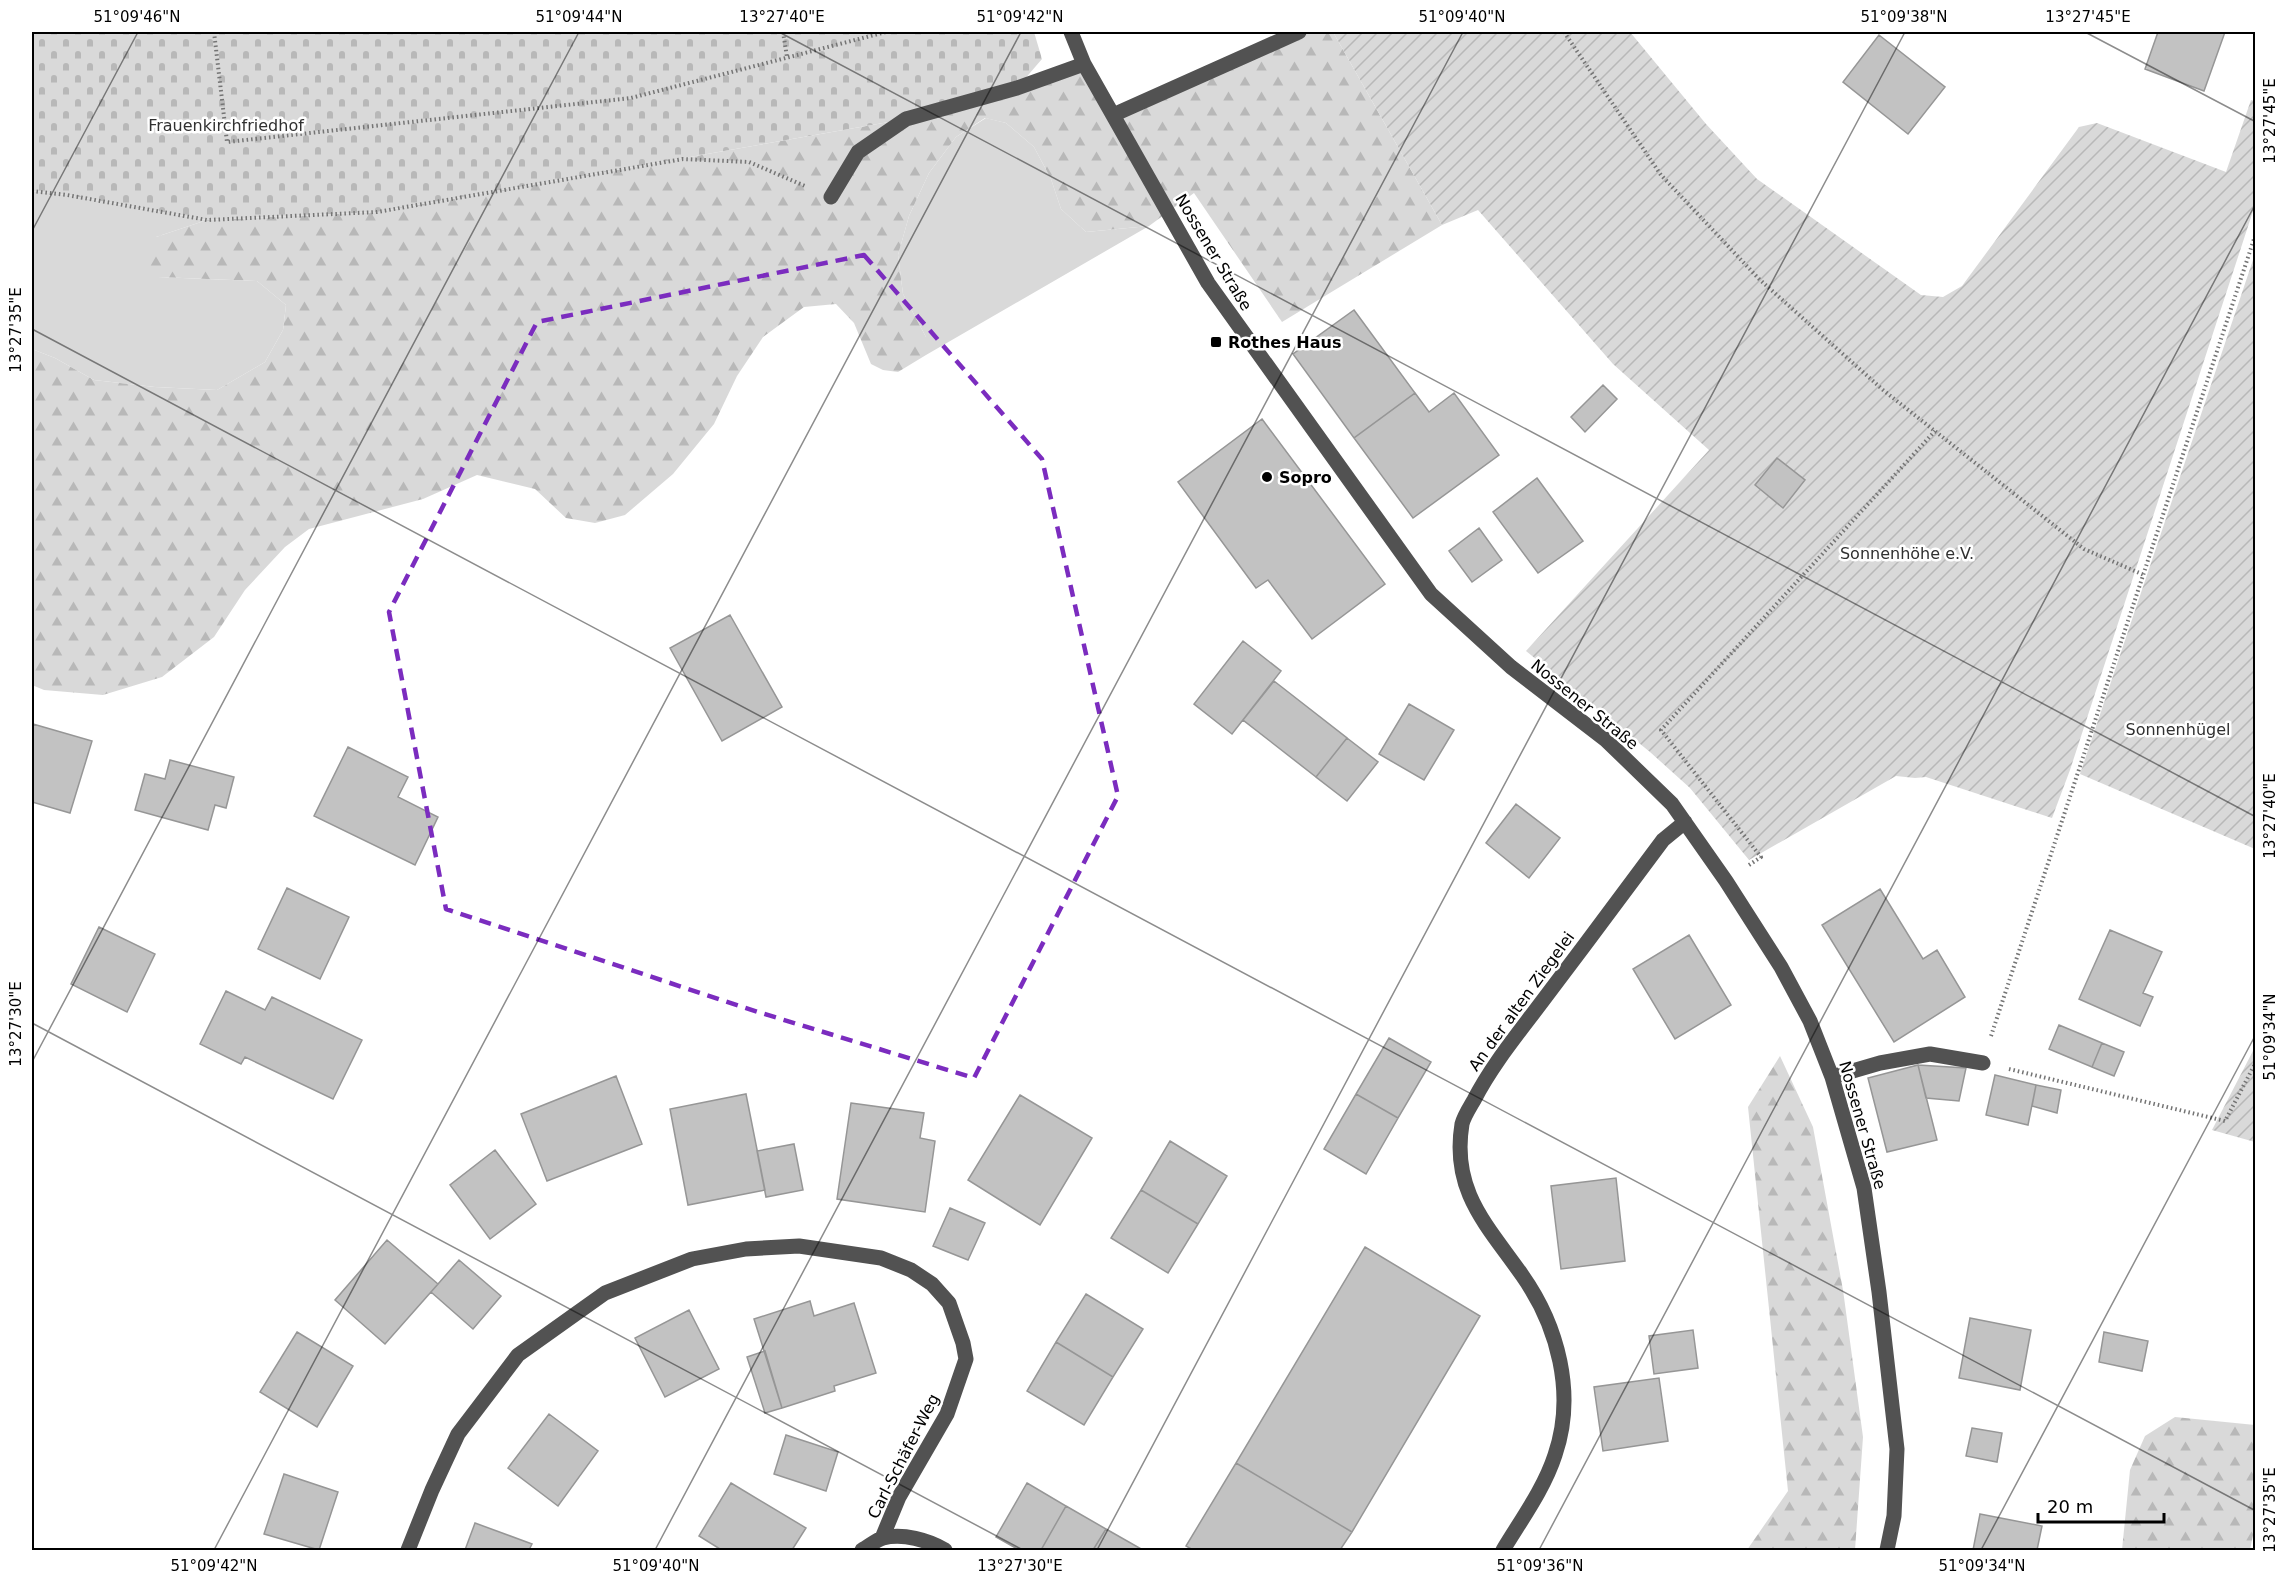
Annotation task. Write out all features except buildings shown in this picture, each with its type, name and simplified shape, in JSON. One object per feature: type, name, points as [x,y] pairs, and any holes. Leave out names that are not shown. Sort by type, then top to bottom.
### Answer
[{"type":"street","name":"Nossener Straße","points":[[1071,32],[1084,63],[1208,284],[1431,594],[1511,667],[1606,740],[1672,804],[1782,967],[1810,1021],[1832,1077],[1864,1188],[1897,1449],[1894,1516],[1887,1551]]},
{"type":"street","points":[[1113,115],[1299,32]]},
{"type":"street","points":[[831,197],[858,152],[906,119],[1017,88],[1084,63]]},
{"type":"street","name":"An der alten Ziegelei","points":[[1503,1551],[1534,1499],[1555,1456],[1564,1413],[1563,1378],[1557,1345],[1540,1307],[1523,1276],[1488,1230],[1463,1178],[1460,1150],[1462,1122],[1488,1072],[1663,840],[1685,822]]},
{"type":"street","points":[[1832,1077],[1880,1063],[1930,1054],[1983,1063]]},
{"type":"street","name":"Carl-Schäfer-Weg","points":[[408,1551],[432,1490],[458,1434],[518,1355],[605,1293],[681,1263],[746,1250],[799,1246],[881,1258],[911,1270],[932,1284],[949,1303],[963,1343],[966,1359],[947,1414],[899,1497],[882,1538]]},
{"type":"street","points":[[862,1551],[882,1538],[909,1537],[934,1544],[945,1551]]},
{"type":"path","points":[[214,32],[227,142],[631,98],[886,32]]},
{"type":"path","points":[[783,32],[787,57]]},
{"type":"path","points":[[1564,32],[1661,175],[1760,280],[1883,390],[2084,549],[2144,575]]},
{"type":"path","points":[[32,191],[207,220],[377,212],[683,159],[749,162],[831,197]]},
{"type":"path","points":[[2256,233],[2068,798],[1983,1063],[2225,1121],[2256,1062]]},
{"type":"path","points":[[1726,881],[1761,857],[1661,730],[1935,431]]},
{"type":"highlighted area","points":[[864,255],[1042,459],[1118,796],[974,1078],[758,1012],[446,909],[389,612],[537,322]]},
{"type":"green space","name":"Frauenkirchfriedhof","points":[[32,32],[1034,32],[1042,59],[1017,88],[906,119],[377,212],[207,220],[32,191]]},
{"type":"green space","points":[[1299,32],[1333,32],[1442,225],[1282,322],[1194,193],[1149,226],[1086,232],[1061,209],[1051,179],[1034,147],[1006,123],[985,118],[956,137],[929,173],[909,216],[898,255],[903,294],[926,337],[926,355],[898,372],[883,370],[871,364],[854,323],[836,304],[804,307],[763,337],[737,376],[714,424],[673,474],[625,515],[595,523],[566,518],[535,489],[477,475],[423,499],[309,529],[285,547],[245,590],[214,637],[162,677],[103,695],[44,690],[32,685],[32,349],[55,358],[94,380],[155,387],[217,390],[265,362],[283,330],[286,305],[257,281],[158,277],[141,261],[156,237],[207,220],[377,212],[906,119],[1084,64],[1113,115]]},
{"type":"green space","name":"Sonnenhöhe e.V.","points":[[1333,32],[1630,32],[1706,124],[1757,179],[1921,295],[1943,297],[1962,286],[2079,127],[2097,123],[2226,172],[2251,100],[2255,101],[2255,205],[2070,770],[2052,818],[1926,777],[1896,776],[1749,860],[1690,788],[1650,752],[1526,651],[1709,450],[1613,364],[1478,210],[1442,225]]},
{"type":"green space","points":[[986,118],[1006,123],[1034,147],[1051,179],[1061,209],[1086,232],[1149,226],[926,355],[926,337],[903,294],[898,255],[909,216],[929,173],[956,137]]},
{"type":"green space","points":[[32,191],[207,220],[156,237],[158,277],[257,281],[286,305],[283,330],[265,362],[217,390],[155,387],[94,380],[55,358],[32,349]]},
{"type":"green space","name":"Sonnenhügel","points":[[2255,254],[2255,849],[2080,774]]},
{"type":"green space","points":[[2255,1047],[2255,1142],[2212,1130]]},
{"type":"green space","points":[[1780,1056],[1813,1127],[1843,1290],[1863,1437],[1855,1550],[1747,1550],[1788,1491],[1748,1107]]},
{"type":"green space","points":[[2175,1417],[2255,1425],[2256,1521],[2250,1550],[2122,1550],[2130,1470],[2145,1436]]},
{"type":"place","name":"Rothes Haus","points":[[1216,342]]},
{"type":"place","name":"Sopro","points":[[1267,477]]}]
